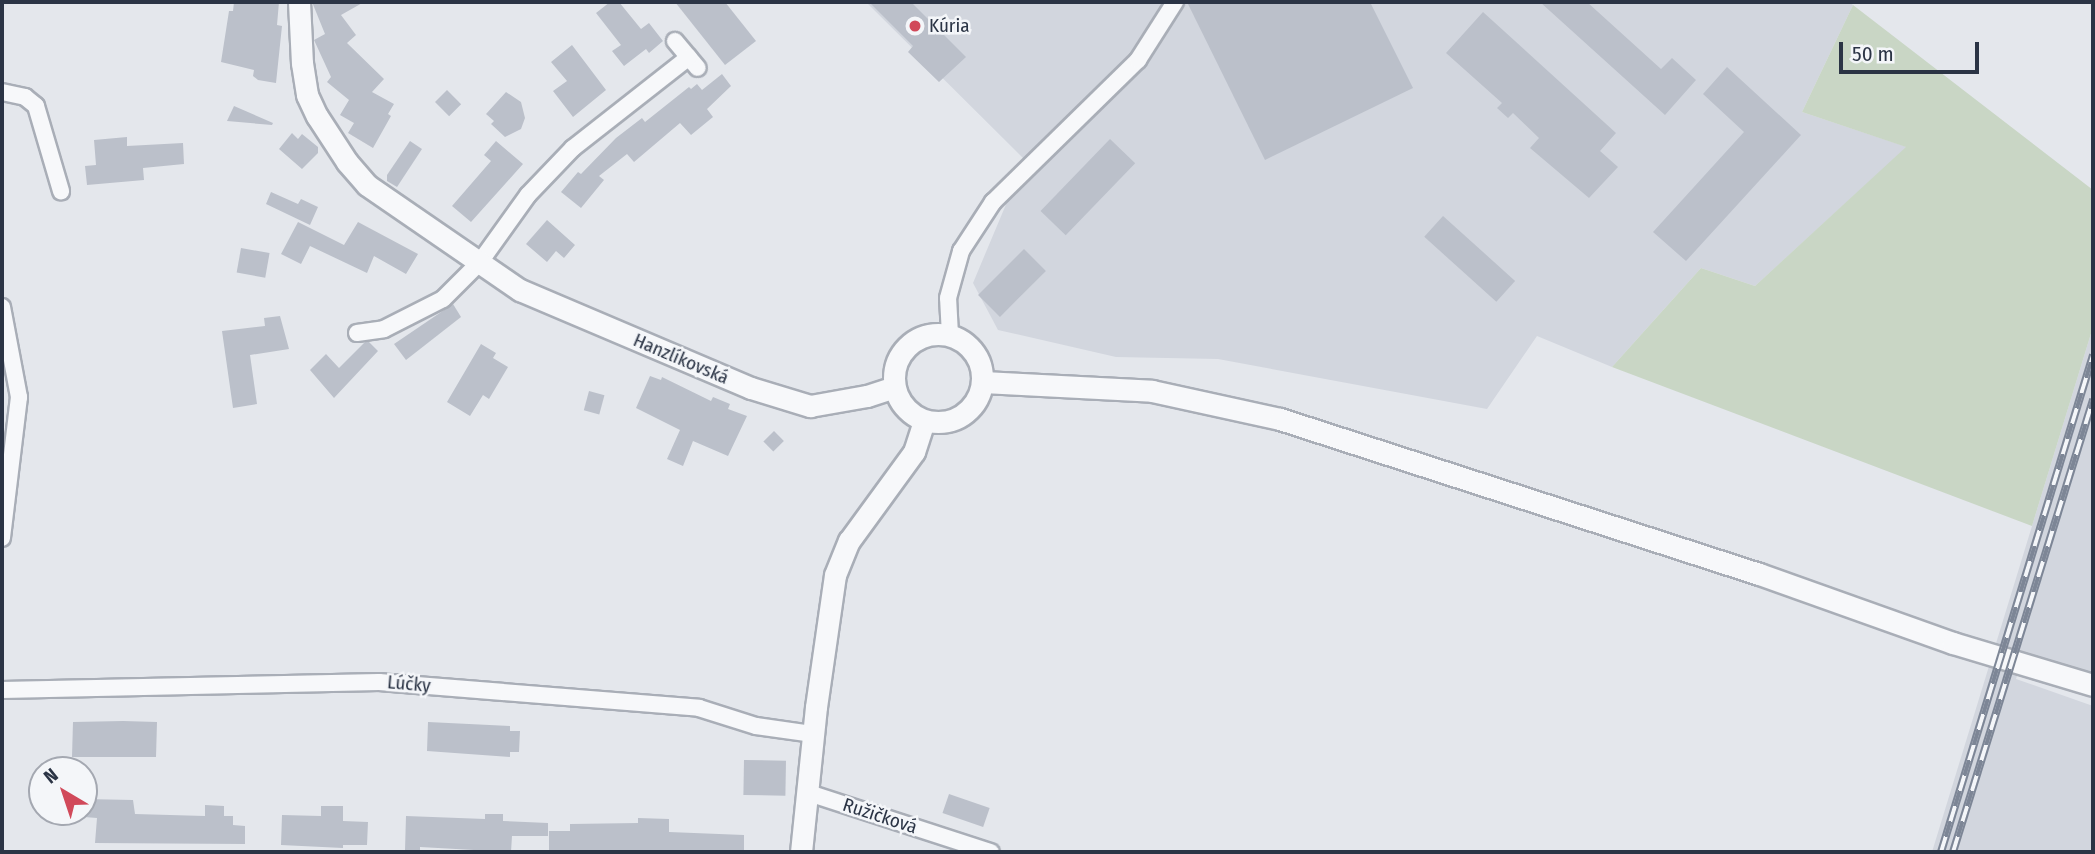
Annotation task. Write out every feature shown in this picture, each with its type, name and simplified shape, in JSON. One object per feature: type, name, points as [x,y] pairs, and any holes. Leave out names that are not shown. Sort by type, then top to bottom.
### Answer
[{"type":"street","name":"Hanzlíkovská","points":[[299,2],[302,63],[307,96],[347,162],[367,185],[480,262],[532,295],[751,388],[798,403],[810,406],[867,397],[895,387]]},
{"type":"street","points":[[950,335],[948,298],[961,251],[993,202],[1138,60],[1175,2]]},
{"type":"street","points":[[357,333],[384,329],[443,299],[480,262],[528,195],[573,148],[693,63],[675,41]]},
{"type":"street","points":[[2,92],[25,97],[36,106],[61,191]]},
{"type":"street","points":[[2,307],[19,397],[2,538]]},
{"type":"street","points":[[950,335],[971,348],[982,369],[983,382],[980,395],[963,415],[938,423],[924,421],[902,404],[895,387],[897,362],[913,342],[924,336],[950,335]]},
{"type":"street","points":[[983,382],[1152,391],[1280,419],[1759,574],[1953,643],[2093,685]]},
{"type":"street","points":[[2,396],[19,397]]},
{"type":"street","points":[[801,852],[813,734],[835,575],[849,541],[914,452],[924,421]]},
{"type":"street","name":"Lúčky","points":[[2,690],[379,682],[699,708],[757,726],[813,734]]},
{"type":"street","name":"Ružičková","points":[[809,793],[991,852]]},
{"type":"shaded area","points":[[866,2],[1849,2],[1853,5],[1802,112],[1907,147],[1755,286],[1701,268],[1612,367],[1537,336],[1487,409],[1218,359],[1116,357],[998,330],[973,283],[1007,202],[1029,164]]},
{"type":"shaded area","points":[[2093,327],[2093,677],[2021,664],[2016,679],[2093,706],[2093,852],[1932,852]]},
{"type":"green space","points":[[1853,5],[2093,190],[2093,327],[2032,526],[1612,367],[1701,268],[1755,286],[1906,147],[1802,112]]},
{"type":"building","points":[[234,2],[279,2],[277,25],[282,26],[276,83],[258,80],[253,76],[254,70],[221,62],[229,11],[233,11]]},
{"type":"building","points":[[312,2],[364,2],[341,15],[356,35],[347,43],[384,79],[372,92],[394,104],[388,114],[391,116],[373,148],[348,133],[354,123],[340,115],[349,100],[327,82],[331,77],[314,40],[325,34]]},
{"type":"building","points":[[610,2],[619,2],[641,29],[649,23],[663,41],[649,53],[646,49],[624,66],[612,51],[621,45],[596,13]]},
{"type":"building","points":[[675,2],[725,2],[756,41],[725,65]]},
{"type":"building","name":"Kúria","points":[[869,2],[911,2],[966,57],[939,82],[908,52],[913,46]]},
{"type":"building","points":[[1187,2],[1370,2],[1413,88],[1265,160]]},
{"type":"building","points":[[1540,2],[1587,2],[1661,69],[1672,58],[1696,80],[1665,115]]},
{"type":"building","points":[[1483,12],[1616,133],[1600,151],[1618,167],[1589,198],[1530,148],[1539,138],[1513,113],[1508,118],[1497,108],[1502,103],[1446,53]]},
{"type":"building","points":[[572,45],[606,90],[573,117],[553,91],[567,81],[551,62]]},
{"type":"building","points":[[1727,67],[1801,135],[1686,261],[1653,232],[1744,132],[1703,94]]},
{"type":"building","points":[[722,74],[731,86],[707,109],[713,117],[691,135],[680,123],[634,162],[627,154],[599,176],[604,180],[581,208],[561,192],[578,172],[581,174],[616,138],[642,118],[645,122],[689,87],[691,89],[697,84],[702,90]]},
{"type":"building","points":[[447,90],[461,104],[449,116],[435,102]]},
{"type":"building","points":[[506,92],[521,102],[525,118],[521,129],[505,137],[491,124],[494,121],[486,114]]},
{"type":"building","points":[[234,106],[273,123],[227,121]]},
{"type":"building","points":[[292,133],[298,139],[302,134],[318,147],[318,153],[302,169],[279,149]]},
{"type":"building","points":[[127,137],[127,146],[183,143],[184,164],[143,168],[144,180],[87,185],[85,166],[96,165],[94,140]]},
{"type":"building","points":[[1110,139],[1135,163],[1066,235],[1041,211]]},
{"type":"building","points":[[410,141],[422,149],[397,187],[387,181],[387,175]]},
{"type":"building","points":[[496,141],[523,164],[471,222],[452,206],[491,161],[484,155]]},
{"type":"building","points":[[271,192],[298,204],[301,199],[318,207],[310,225],[266,204]]},
{"type":"building","points":[[1443,216],[1515,281],[1496,302],[1424,237]]},
{"type":"building","points":[[547,220],[575,245],[564,258],[556,251],[547,262],[526,244]]},
{"type":"building","points":[[298,222],[344,245],[358,222],[418,254],[406,274],[374,256],[367,273],[310,246],[301,264],[281,254]]},
{"type":"building","points":[[241,248],[270,253],[265,278],[237,273]]},
{"type":"building","points":[[1024,249],[1046,271],[1000,317],[978,295]]},
{"type":"building","points":[[453,304],[461,317],[406,360],[394,344]]},
{"type":"building","points":[[280,316],[289,349],[250,355],[257,404],[233,408],[222,331],[265,326],[264,318]]},
{"type":"building","points":[[365,342],[369,342],[378,351],[334,398],[310,370],[326,354],[339,368]]},
{"type":"building","points":[[481,344],[496,353],[493,358],[508,367],[489,399],[483,395],[470,416],[447,402]]},
{"type":"building","points":[[650,376],[661,380],[662,377],[711,401],[713,397],[730,404],[728,409],[747,416],[728,456],[693,441],[683,466],[667,459],[680,430],[636,408]]},
{"type":"building","points":[[589,391],[604,395],[599,414],[584,410]]},
{"type":"building","points":[[774,431],[784,441],[773,452],[763,442]]},
{"type":"building","points":[[73,722],[157,722],[156,757],[72,756]]},
{"type":"building","points":[[428,722],[510,726],[510,731],[520,731],[519,752],[510,752],[510,757],[427,751]]},
{"type":"building","points":[[744,760],[786,761],[785,796],[743,795]]},
{"type":"building","points":[[949,794],[990,808],[983,827],[942,813]]},
{"type":"building","points":[[98,799],[133,800],[135,814],[205,816],[205,805],[224,806],[224,816],[233,816],[233,825],[245,826],[245,844],[95,843]]},
{"type":"building","points":[[321,806],[343,806],[343,821],[368,822],[367,845],[343,845],[343,848],[281,845],[282,815],[321,816]]},
{"type":"building","points":[[485,814],[503,814],[503,821],[548,823],[548,836],[512,836],[511,852],[420,847],[420,850],[405,850],[406,816],[485,819]]},
{"type":"building","points":[[638,818],[669,819],[669,832],[744,835],[744,852],[549,852],[549,831],[570,831],[570,824],[638,823]]},
{"type":"railway","points":[[1941,852],[2093,355]]},
{"type":"railway","points":[[1953,852],[2093,399]]},
{"type":"place","name":"Kúria","points":[[915,26]]}]
